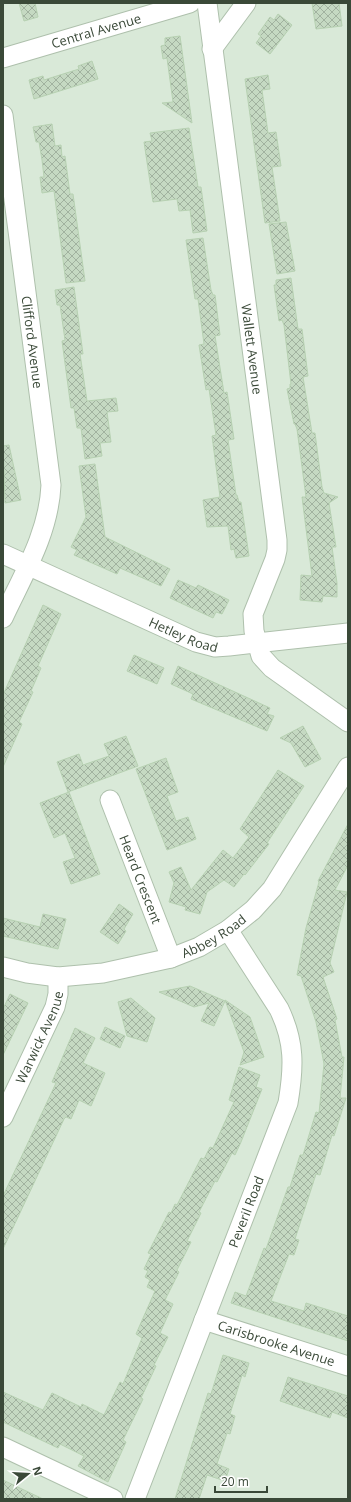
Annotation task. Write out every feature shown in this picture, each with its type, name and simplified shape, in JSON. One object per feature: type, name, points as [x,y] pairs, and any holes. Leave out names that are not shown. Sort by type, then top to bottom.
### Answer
[{"type":"street","name":"Central Avenue","points":[[3,58],[190,3]]},
{"type":"street","name":"Wallett Avenue","points":[[207,3],[277,540],[275,559],[253,614],[258,644]]},
{"type":"street","points":[[212,49],[246,3]]},
{"type":"street","name":"Clifford Avenue","points":[[3,115],[51,485],[48,515],[3,618]]},
{"type":"street","name":"Hetley Road","points":[[3,554],[196,642],[214,647],[258,644],[348,633]]},
{"type":"street","points":[[258,644],[261,656],[272,668],[348,722]]},
{"type":"street","name":"Abbey Road","points":[[3,967],[27,973],[58,977],[103,974],[170,958],[199,947],[228,930],[253,910],[272,889],[348,767]]},
{"type":"street","name":"Heard Crescent","points":[[110,800],[170,958]]},
{"type":"street","name":"Peveril Road","points":[[135,1499],[288,1103],[293,1055],[286,1022],[228,930]]},
{"type":"street","name":"Warwick Avenue","points":[[3,1117],[54,1007],[58,994],[58,977]]},
{"type":"street","name":"Carisbrooke Avenue","points":[[204,1320],[348,1366]]},
{"type":"street","points":[[3,1447],[113,1499]]},
{"type":"shaded area","points":[[3,3],[348,3],[348,1499],[3,1499]]},
{"type":"building","points":[[19,3],[35,3],[38,17],[24,21]]},
{"type":"building","points":[[312,3],[339,3],[342,26],[316,29]]},
{"type":"building","points":[[278,14],[292,25],[270,54],[256,43],[261,36],[258,34],[270,17],[274,20]]},
{"type":"building","points":[[180,36],[192,123],[162,103],[173,102],[167,58],[163,59],[161,46],[165,45],[165,38]]},
{"type":"building","points":[[92,61],[98,79],[34,99],[29,80],[43,76],[44,80],[79,69],[78,66]]},
{"type":"building","points":[[268,75],[270,89],[262,90],[268,133],[276,132],[281,166],[272,167],[280,221],[265,223],[245,79]]},
{"type":"building","points":[[52,124],[55,146],[61,145],[62,157],[65,156],[70,194],[73,194],[85,281],[66,283],[54,191],[42,193],[40,177],[44,177],[42,160],[39,142],[36,142],[33,127]]},
{"type":"building","points":[[189,128],[198,187],[201,187],[207,231],[193,233],[190,210],[179,211],[177,199],[153,202],[144,142],[152,141],[150,133]]},
{"type":"building","points":[[286,222],[295,271],[277,274],[269,224]]},
{"type":"building","points":[[203,238],[211,290],[213,295],[215,295],[220,335],[215,336],[224,393],[227,392],[234,439],[228,440],[236,495],[239,502],[241,502],[249,556],[236,558],[234,549],[231,550],[228,526],[207,527],[203,500],[220,497],[212,436],[216,435],[209,389],[206,390],[199,345],[204,344],[198,299],[195,299],[186,240]]},
{"type":"building","points":[[291,278],[298,329],[302,329],[308,376],[303,377],[312,433],[315,433],[322,487],[324,493],[338,497],[329,503],[336,547],[332,547],[337,583],[337,597],[323,596],[322,602],[300,600],[301,575],[312,576],[302,497],[306,497],[297,429],[294,424],[287,389],[290,388],[291,384],[284,325],[282,320],[279,321],[274,285],[276,285],[276,280]]},
{"type":"building","points":[[74,287],[83,354],[80,354],[87,401],[116,398],[118,411],[107,412],[111,442],[100,443],[102,456],[85,459],[81,428],[77,428],[74,408],[71,408],[62,341],[65,340],[60,305],[57,305],[55,290]]},
{"type":"building","points":[[9,445],[21,500],[5,503],[3,446]]},
{"type":"building","points":[[95,464],[105,537],[170,569],[161,586],[120,568],[117,574],[74,555],[77,550],[71,547],[86,517],[79,466]]},
{"type":"building","points":[[178,580],[196,588],[198,585],[229,600],[222,614],[216,612],[213,618],[170,598]]},
{"type":"building","points":[[43,605],[61,614],[38,666],[41,668],[31,691],[33,692],[19,722],[22,724],[3,767],[3,695]]},
{"type":"building","points":[[134,655],[164,668],[157,684],[127,671]]},
{"type":"building","points":[[178,666],[270,708],[267,714],[274,716],[267,731],[191,699],[193,694],[171,684]]},
{"type":"building","points":[[303,726],[321,759],[305,767],[291,743],[280,738]]},
{"type":"building","points":[[126,736],[138,766],[68,792],[57,762],[79,754],[83,765],[109,756],[104,744]]},
{"type":"building","points":[[166,758],[178,792],[167,796],[176,821],[188,817],[196,839],[167,850],[136,769]]},
{"type":"building","points":[[278,770],[304,786],[267,843],[269,844],[245,875],[244,874],[234,887],[224,880],[207,892],[200,914],[185,910],[186,907],[169,902],[174,883],[169,872],[181,867],[191,890],[223,850],[233,858],[249,837],[240,829]]},
{"type":"building","points":[[69,792],[100,874],[71,884],[63,862],[75,858],[65,833],[54,838],[40,803]]},
{"type":"building","points":[[348,824],[348,865],[335,890],[347,892],[330,963],[334,972],[323,977],[337,1019],[335,1020],[342,1057],[344,1057],[340,1098],[346,1098],[334,1136],[332,1135],[320,1175],[316,1174],[295,1239],[299,1240],[294,1255],[289,1254],[271,1301],[304,1311],[306,1303],[348,1316],[348,1341],[231,1303],[235,1292],[246,1296],[264,1248],[266,1249],[288,1187],[290,1187],[300,1155],[303,1155],[316,1112],[319,1113],[324,1064],[316,1022],[301,976],[297,975],[306,928],[319,882],[318,881]]},
{"type":"building","points":[[119,904],[133,914],[124,929],[126,931],[118,944],[100,932]]},
{"type":"building","points":[[43,914],[66,919],[58,949],[3,936],[3,918],[40,927]]},
{"type":"building","points":[[190,986],[225,1001],[214,1026],[201,1021],[209,1003],[194,1007],[159,992]]},
{"type":"building","points":[[10,994],[28,1003],[3,1055],[3,1009]]},
{"type":"building","points":[[131,998],[155,1018],[147,1042],[127,1036],[118,1002]]},
{"type":"building","points":[[225,1000],[250,1017],[264,1057],[240,1065],[244,1052]]},
{"type":"building","points":[[105,1027],[125,1036],[120,1048],[100,1039]]},
{"type":"building","points":[[75,1028],[95,1038],[83,1063],[105,1073],[91,1106],[79,1100],[71,1119],[66,1117],[64,1119],[3,1249],[3,1196],[56,1083],[52,1082]]},
{"type":"building","points":[[239,1067],[260,1075],[256,1087],[262,1089],[235,1155],[232,1153],[217,1182],[215,1181],[199,1212],[201,1213],[187,1241],[191,1242],[177,1270],[179,1272],[165,1300],[173,1304],[160,1333],[168,1337],[154,1365],[156,1366],[141,1398],[143,1399],[123,1440],[126,1442],[108,1482],[78,1466],[84,1456],[60,1444],[58,1448],[3,1422],[3,1392],[43,1410],[52,1393],[81,1407],[82,1404],[104,1415],[120,1382],[123,1384],[142,1338],[136,1334],[155,1291],[147,1287],[150,1280],[145,1277],[148,1271],[144,1269],[151,1254],[148,1253],[169,1212],[171,1213],[175,1204],[177,1205],[201,1158],[204,1159],[210,1147],[213,1148],[234,1102],[229,1100]]},
{"type":"building","points":[[223,1355],[249,1363],[245,1377],[242,1375],[230,1414],[235,1416],[230,1434],[227,1433],[217,1464],[229,1469],[225,1481],[207,1475],[199,1499],[175,1499],[208,1393],[211,1394]]},
{"type":"building","points":[[288,1377],[348,1396],[348,1418],[332,1412],[330,1418],[280,1401]]},
{"type":"building","points":[[3,1480],[43,1499],[3,1499]]}]
